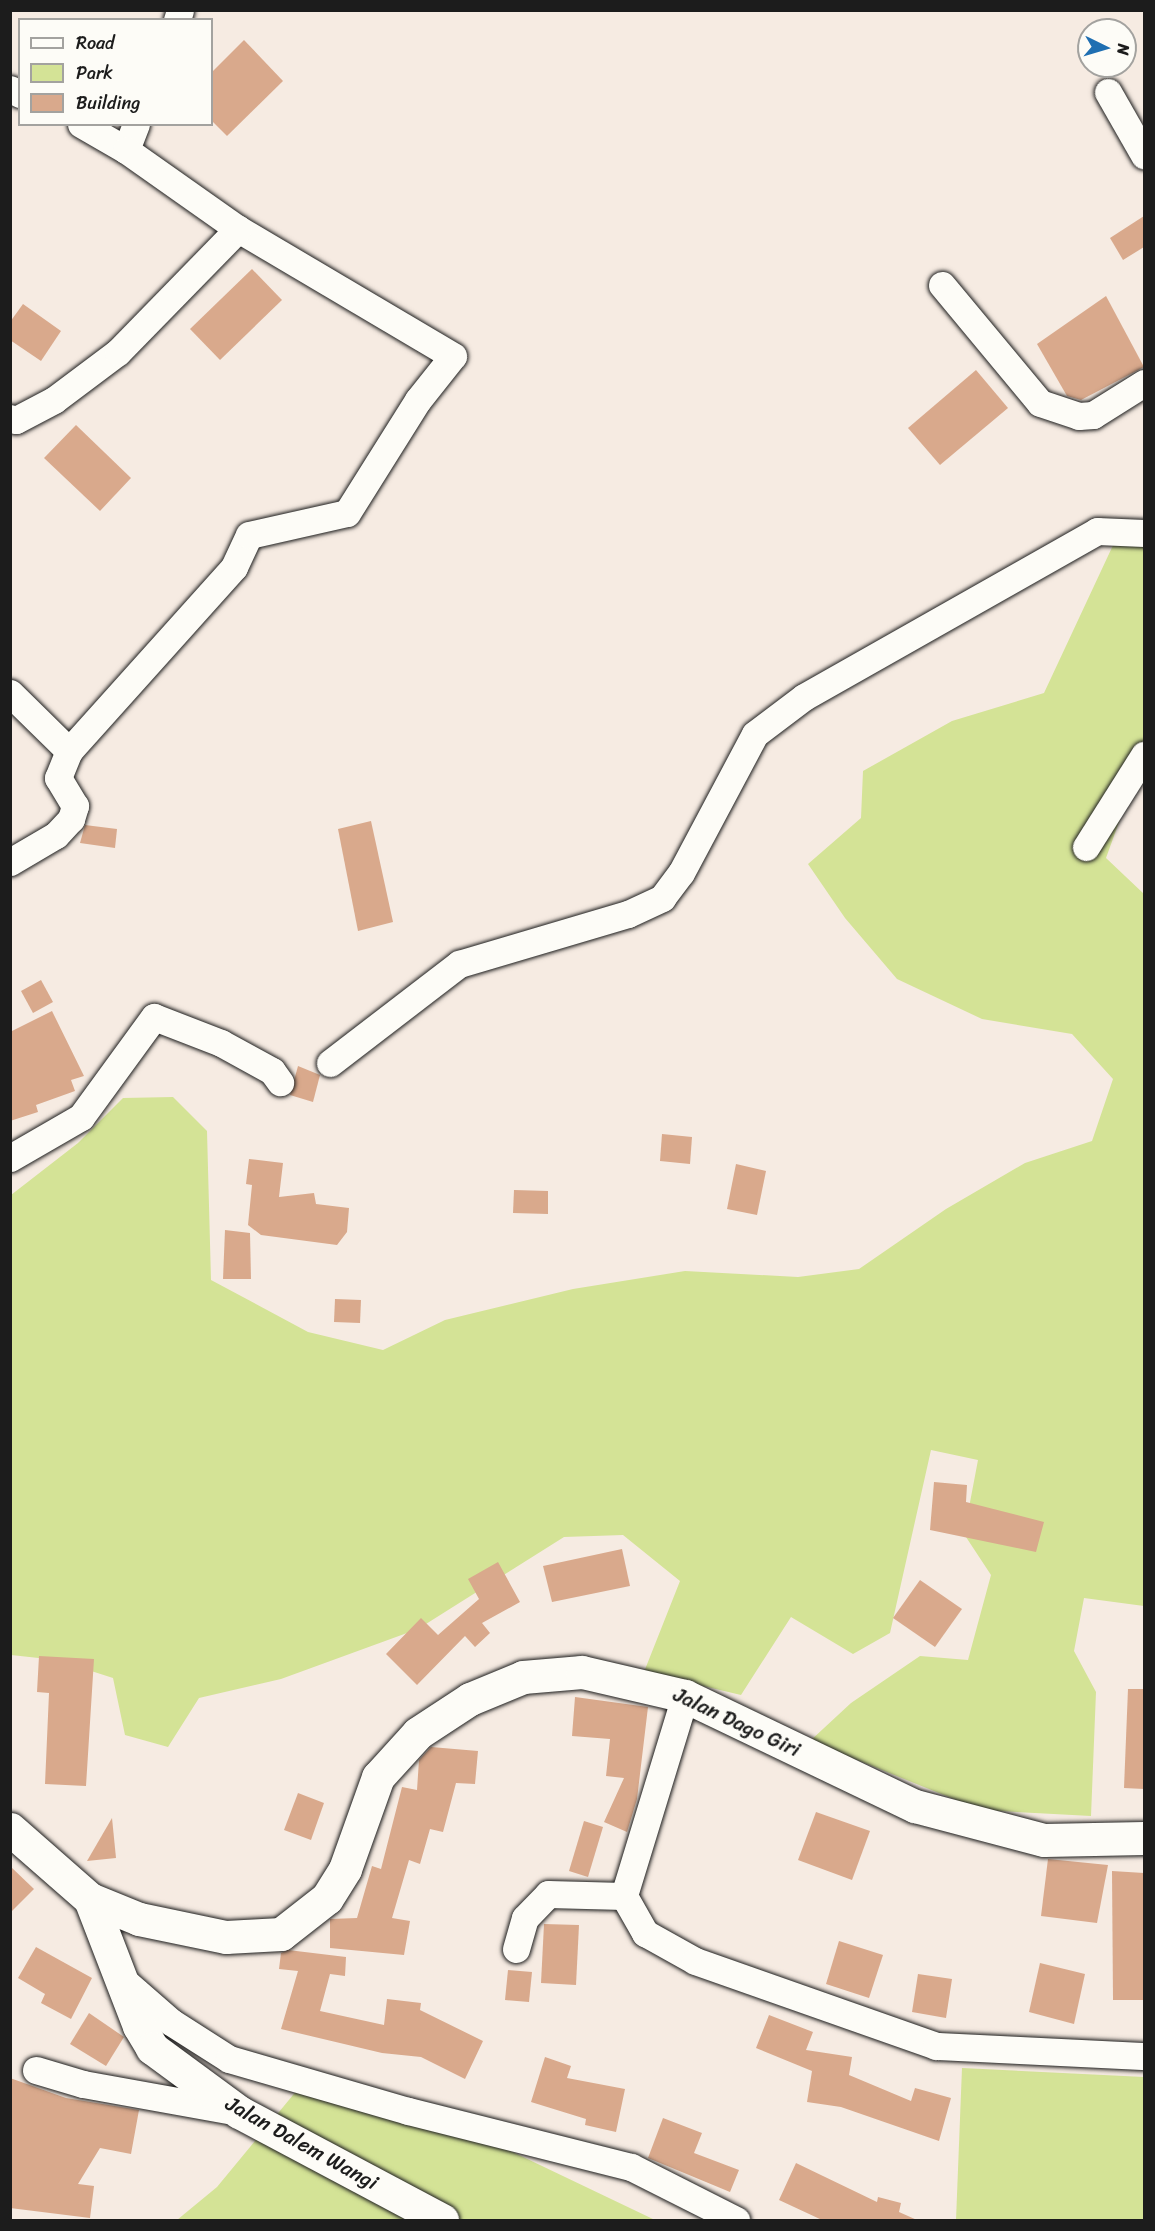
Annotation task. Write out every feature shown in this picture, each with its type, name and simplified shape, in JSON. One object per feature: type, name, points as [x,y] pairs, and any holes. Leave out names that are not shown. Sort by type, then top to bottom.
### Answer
[{"type":"main road","name":"Jalan Dago Giri","points":[[90,1899],[139,1919],[226,1937],[281,1934],[327,1898],[345,1869],[378,1777],[418,1732],[470,1699],[523,1677],[582,1672],[685,1696],[915,1806],[1044,1840],[1144,1838]]},
{"type":"main road","points":[[10,1828],[90,1899]]},
{"type":"main road","name":"Jalan Dalem Wangi","points":[[90,1899],[124,1981],[139,2026],[152,2048],[239,2112],[442,2220]]},
{"type":"street","points":[[1108,92],[1144,155]]},
{"type":"street","points":[[10,862],[57,835],[71,819],[75,806],[58,778],[69,751],[234,567],[249,535],[347,513],[418,400],[453,356],[238,229],[126,150],[84,126]]},
{"type":"street","points":[[126,150],[135,126]]},
{"type":"street","points":[[10,418],[16,420],[54,400],[118,352],[238,229]]},
{"type":"street","points":[[942,285],[1040,403],[1079,416],[1093,415],[1144,383]]},
{"type":"street","points":[[330,1063],[459,964],[628,914],[662,898],[681,873],[755,734],[804,698],[1097,531],[1144,533]]},
{"type":"street","points":[[10,693],[69,751]]},
{"type":"street","points":[[1086,847],[1144,755]]},
{"type":"street","points":[[10,1158],[81,1117],[154,1017],[221,1043],[272,1071],[280,1082]]},
{"type":"street","points":[[685,1696],[624,1896],[645,1933],[694,1961],[936,2046],[1144,2056]]},
{"type":"street","points":[[516,1948],[525,1918],[548,1894],[624,1896]]},
{"type":"street","points":[[124,1981],[171,2022],[229,2059],[408,2111],[631,2167],[736,2220]]},
{"type":"street","points":[[36,2070],[82,2084],[239,2112]]},
{"type":"green space","points":[[1144,539],[1144,753],[1106,858],[1144,894],[1144,1606],[1084,1598],[1074,1651],[1096,1692],[1091,1816],[981,1810],[810,1741],[851,1703],[920,1656],[968,1660],[991,1575],[964,1534],[978,1460],[931,1450],[890,1633],[853,1654],[791,1617],[741,1695],[644,1672],[680,1581],[623,1535],[564,1537],[418,1629],[281,1679],[199,1698],[168,1747],[125,1735],[113,1678],[57,1660],[11,1655],[11,1195],[78,1143],[123,1098],[173,1097],[207,1131],[211,1280],[308,1332],[383,1350],[445,1320],[573,1289],[685,1271],[798,1277],[859,1269],[946,1209],[1025,1163],[1092,1141],[1113,1079],[1072,1034],[982,1019],[897,979],[845,918],[808,864],[861,818],[863,771],[952,721],[1044,693],[1115,541]]},
{"type":"green space","points":[[962,2068],[1144,2077],[1144,2220],[956,2220]]},
{"type":"green space","points":[[312,2072],[448,2121],[655,2220],[177,2220],[217,2187]]},
{"type":"building","points":[[244,40],[283,81],[227,136],[213,122],[213,71]]},
{"type":"building","points":[[1144,216],[1144,247],[1123,260],[1110,238]]},
{"type":"building","points":[[252,269],[282,300],[220,360],[190,329]]},
{"type":"building","points":[[1106,296],[1144,367],[1081,400],[1067,396],[1037,344]]},
{"type":"building","points":[[23,304],[61,331],[41,361],[10,340],[10,322]]},
{"type":"building","points":[[976,370],[1008,408],[940,465],[908,428]]},
{"type":"building","points":[[76,425],[131,478],[100,511],[44,458]]},
{"type":"building","points":[[371,821],[393,922],[358,931],[338,829]]},
{"type":"building","points":[[85,825],[117,829],[115,848],[80,843]]},
{"type":"building","points":[[41,980],[53,1002],[33,1013],[21,991]]},
{"type":"building","points":[[52,1011],[84,1076],[71,1080],[75,1091],[36,1105],[38,1112],[10,1121],[10,1032]]},
{"type":"building","points":[[298,1066],[320,1075],[313,1102],[290,1095]]},
{"type":"building","points":[[662,1134],[692,1137],[690,1164],[660,1161]]},
{"type":"building","points":[[249,1159],[283,1163],[279,1197],[314,1193],[316,1204],[349,1208],[347,1232],[337,1245],[261,1235],[248,1225],[252,1185],[246,1184]]},
{"type":"building","points":[[736,1164],[766,1171],[757,1215],[727,1209]]},
{"type":"building","points":[[514,1190],[548,1191],[548,1214],[513,1213]]},
{"type":"building","points":[[225,1230],[250,1233],[251,1279],[223,1279]]},
{"type":"building","points":[[335,1299],[361,1300],[360,1323],[334,1322]]},
{"type":"building","points":[[934,1482],[967,1485],[966,1502],[1044,1522],[1036,1552],[930,1530]]},
{"type":"building","points":[[622,1549],[630,1586],[552,1602],[543,1566]]},
{"type":"building","points":[[498,1562],[520,1602],[482,1623],[490,1633],[475,1647],[465,1636],[417,1685],[386,1654],[421,1618],[438,1635],[479,1599],[468,1579]]},
{"type":"building","points":[[920,1580],[962,1609],[935,1647],[893,1618]]},
{"type":"building","points":[[39,1656],[94,1659],[86,1786],[45,1784],[49,1693],[37,1692]]},
{"type":"building","points":[[1128,1689],[1144,1689],[1144,1789],[1124,1788]]},
{"type":"building","points":[[575,1697],[648,1707],[637,1799],[627,1832],[604,1822],[624,1778],[606,1776],[610,1739],[572,1736]]},
{"type":"building","points":[[431,1747],[478,1751],[475,1784],[456,1783],[443,1832],[430,1829],[420,1864],[409,1860],[392,1918],[410,1921],[404,1955],[330,1948],[330,1919],[357,1918],[372,1866],[381,1869],[402,1787],[417,1790],[419,1760]]},
{"type":"building","points":[[298,1793],[324,1803],[311,1840],[284,1830]]},
{"type":"building","points":[[816,1812],[870,1831],[852,1880],[798,1860]]},
{"type":"building","points":[[112,1818],[116,1858],[87,1861]]},
{"type":"building","points":[[584,1821],[603,1827],[588,1877],[569,1871]]},
{"type":"building","points":[[1048,1859],[1108,1865],[1097,1923],[1041,1916]]},
{"type":"building","points":[[10,1866],[34,1889],[10,1913]]},
{"type":"building","points":[[1112,1871],[1144,1873],[1144,2000],[1113,2000]]},
{"type":"building","points":[[544,1924],[579,1925],[576,1985],[541,1983]]},
{"type":"building","points":[[839,1941],[883,1955],[869,1998],[826,1984]]},
{"type":"building","points":[[36,1947],[92,1978],[71,2019],[41,2003],[45,1994],[18,1978]]},
{"type":"building","points":[[288,1950],[346,1957],[345,1976],[330,1974],[320,2011],[384,2025],[387,1999],[421,2003],[420,2010],[483,2041],[465,2079],[421,2057],[382,2053],[281,2029],[298,1971],[279,1969],[281,1953]]},
{"type":"building","points":[[1040,1963],[1085,1974],[1074,2024],[1029,2012]]},
{"type":"building","points":[[508,1970],[532,1972],[529,2002],[505,2000]]},
{"type":"building","points":[[918,1974],[952,1979],[946,2018],[912,2012]]},
{"type":"building","points":[[89,2013],[124,2037],[106,2066],[70,2044]]},
{"type":"building","points":[[769,2015],[813,2032],[806,2050],[852,2057],[849,2075],[911,2101],[915,2088],[951,2098],[939,2141],[841,2107],[807,2102],[812,2071],[756,2048]]},
{"type":"building","points":[[545,2057],[571,2066],[567,2078],[625,2089],[616,2132],[585,2125],[586,2119],[531,2102]]},
{"type":"building","points":[[10,2078],[66,2098],[139,2110],[131,2154],[100,2148],[78,2184],[94,2186],[90,2218],[10,2208]]},
{"type":"building","points":[[663,2118],[702,2133],[694,2153],[739,2170],[730,2192],[648,2158]]},
{"type":"building","points":[[796,2163],[877,2202],[878,2197],[901,2203],[899,2212],[917,2220],[822,2220],[779,2200]]}]
